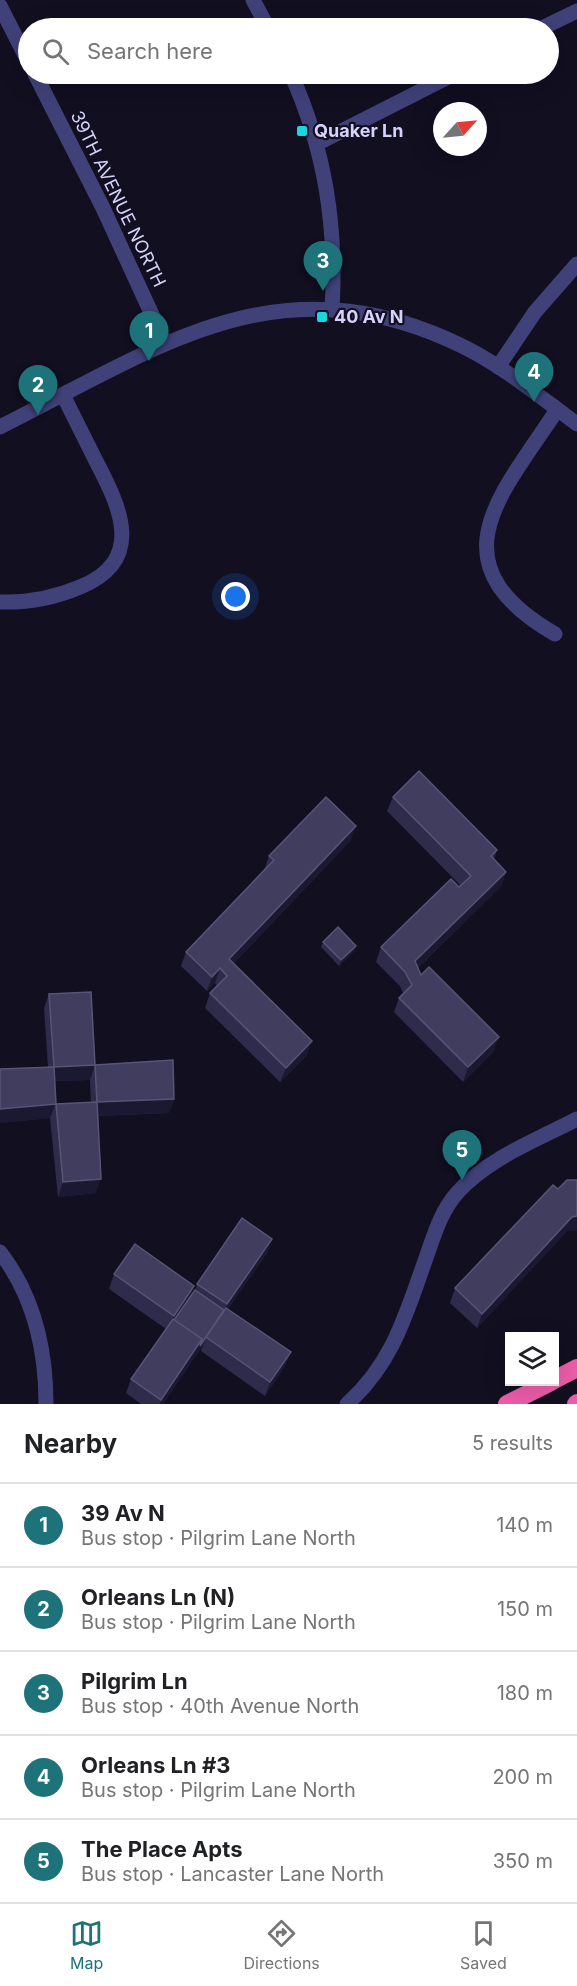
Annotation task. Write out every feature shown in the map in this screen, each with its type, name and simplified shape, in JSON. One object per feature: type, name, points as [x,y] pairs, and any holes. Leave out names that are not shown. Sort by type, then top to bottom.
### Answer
[{"type":"highway","points":[[559,1378],[577,1368]]},
{"type":"highway","points":[[507,1404],[543,1386]]},
{"type":"street","points":[[253,0],[263,18]]},
{"type":"street","points":[[0,6],[18,41]]},
{"type":"street","points":[[559,20],[577,11]]},
{"type":"street","name":"39TH AVENUE NORTH","points":[[40,84],[113,228],[165,343]]},
{"type":"street","points":[[295,84],[318,143],[333,245],[332,310]]},
{"type":"street","points":[[318,143],[434,84]]},
{"type":"street","points":[[498,367],[535,312],[577,264]]},
{"type":"street","points":[[0,427],[165,343],[199,329],[237,318],[275,311],[332,310],[392,320],[430,332],[462,346],[498,367],[577,424]]},
{"type":"street","points":[[0,602],[39,600],[89,584],[102,576],[120,550],[123,533],[117,502],[63,395]]},
{"type":"street","points":[[555,634],[527,618],[512,605],[491,570],[487,550],[488,529],[493,509],[557,410]]},
{"type":"street","points":[[347,1404],[366,1387],[386,1360],[398,1335],[441,1217],[456,1194],[474,1176],[495,1162],[577,1119]]},
{"type":"street","points":[[0,1252],[17,1278],[36,1322],[44,1355],[46,1404]]},
{"type":"building","points":[[419,771],[497,850],[491,856],[506,872],[415,961],[421,975],[429,967],[499,1037],[468,1067],[399,998],[412,985],[405,972],[381,947],[451,879],[459,887],[471,876],[393,797]]},
{"type":"building","points":[[326,797],[356,826],[229,959],[312,1041],[286,1068],[210,993],[227,976],[220,968],[212,977],[186,952],[274,860],[269,856]]},
{"type":"building","points":[[338,927],[356,946],[341,960],[323,942]]},
{"type":"building","points":[[91,992],[95,1065],[54,1067],[49,994]]},
{"type":"building","points":[[173,1060],[174,1099],[97,1102],[95,1065]]},
{"type":"building","points":[[54,1067],[56,1104],[0,1109],[0,1069]]},
{"type":"building","points":[[97,1102],[101,1179],[63,1182],[56,1104]]},
{"type":"building","points":[[567,1180],[577,1180],[577,1216],[572,1217],[482,1314],[455,1288],[553,1185],[558,1189]]},
{"type":"building","points":[[242,1218],[272,1239],[227,1304],[197,1284]]},
{"type":"building","points":[[135,1244],[194,1286],[174,1316],[114,1274]]},
{"type":"building","points":[[195,1290],[224,1310],[200,1346],[202,1339],[174,1320]]},
{"type":"building","points":[[226,1308],[291,1352],[270,1382],[206,1337]]},
{"type":"building","points":[[173,1319],[202,1339],[161,1400],[131,1379]]},
{"type":"place","name":"Quaker Ln","points":[[302,131]]},
{"type":"place","name":"Pilgrim Ln","points":[[323,291]]},
{"type":"place","name":"40 Av N","points":[[322,317]]},
{"type":"place","name":"39 Av N","points":[[149,361]]},
{"type":"place","name":"Orleans Ln #3","points":[[534,402]]},
{"type":"place","name":"Orleans Ln (N)","points":[[38,415]]},
{"type":"place","name":"The Place Apts","points":[[462,1180]]}]
